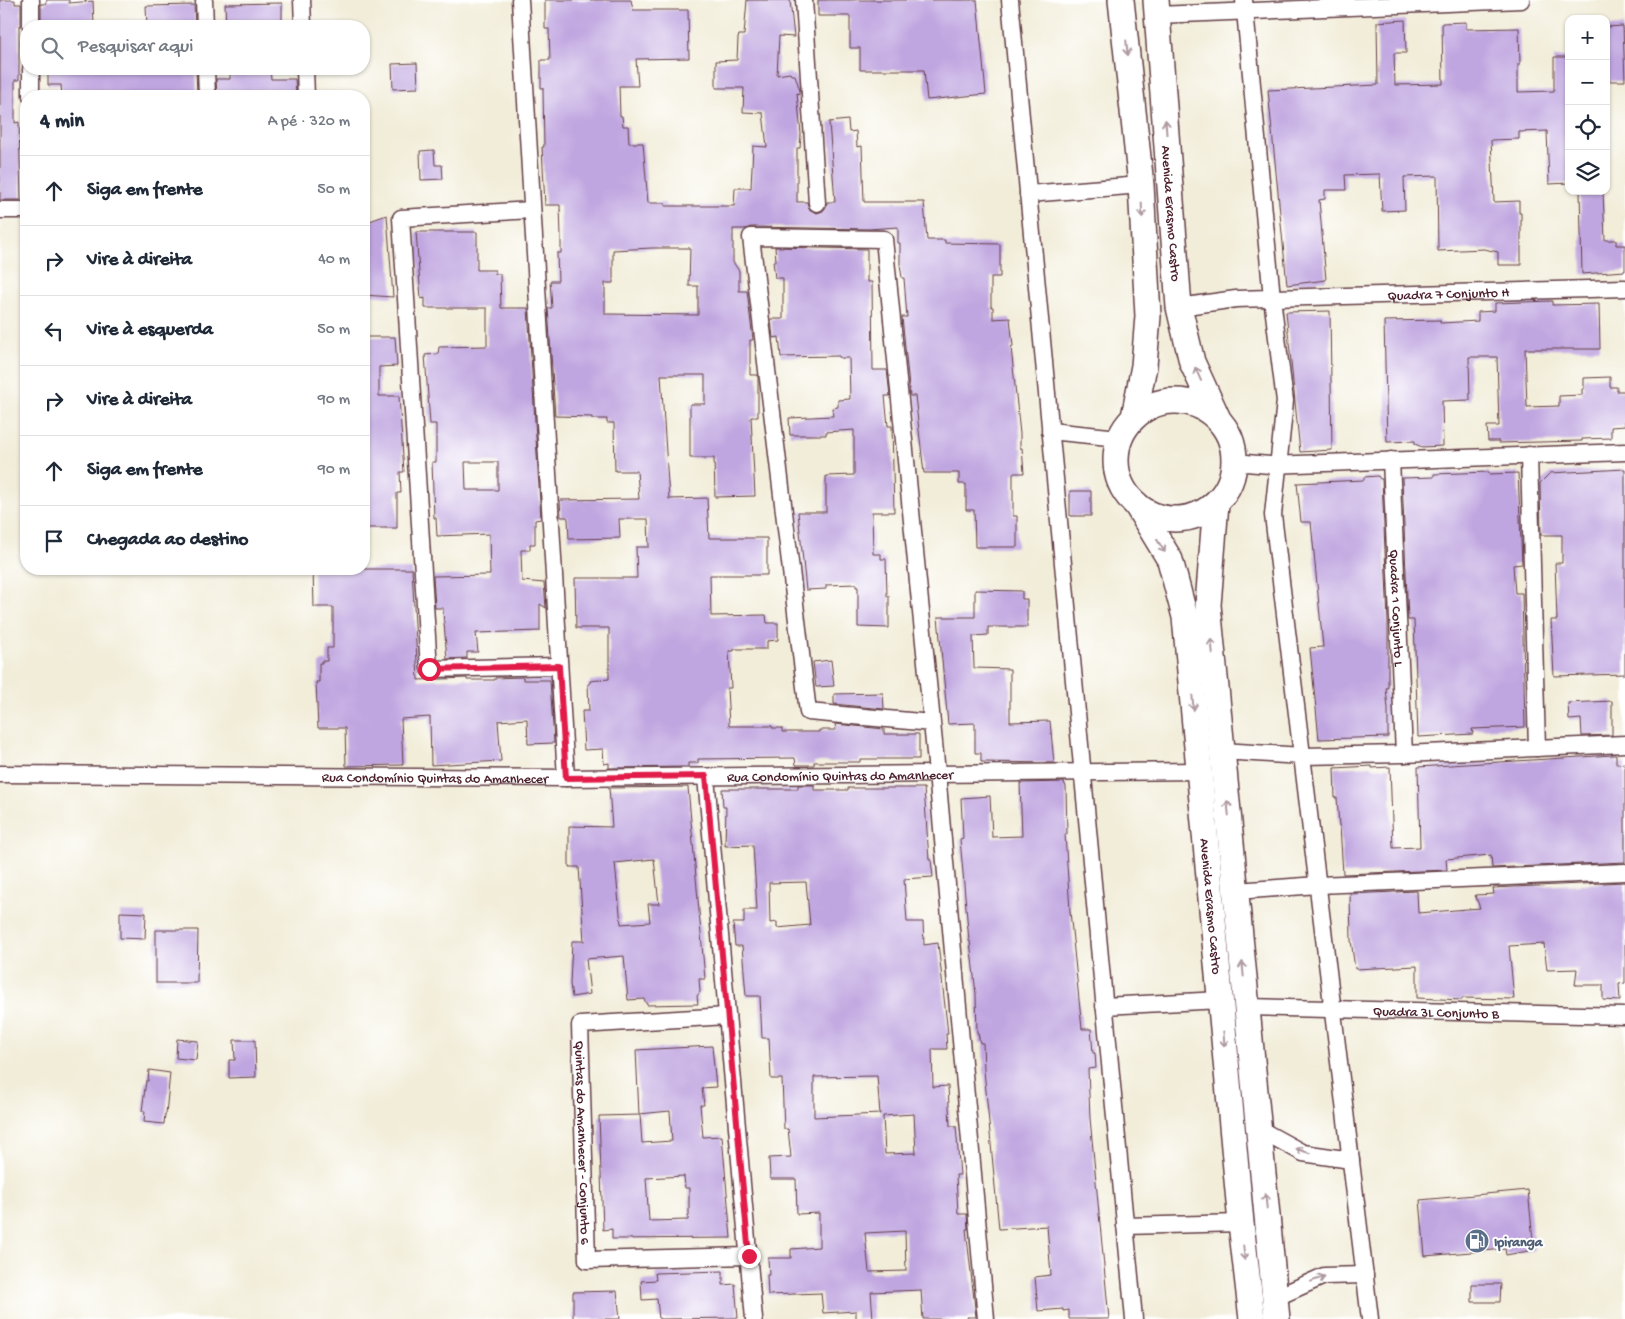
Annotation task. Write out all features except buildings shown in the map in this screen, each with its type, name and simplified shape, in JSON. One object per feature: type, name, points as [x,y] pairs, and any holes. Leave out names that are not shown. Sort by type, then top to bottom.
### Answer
[{"type":"main road","name":"Avenida Erasmo Castro","points":[[1121,0],[1141,185],[1148,316],[1144,366],[1134,417]]},
{"type":"main road","name":"Avenida Erasmo Castro","points":[[1156,7],[1179,307],[1192,362],[1218,419]]},
{"type":"main road","points":[[1176,401],[1199,406],[1218,419],[1230,439],[1234,462],[1232,477],[1226,491],[1216,503],[1198,515],[1176,519],[1154,516],[1136,504],[1124,491],[1117,474],[1116,456],[1119,438],[1134,417],[1153,405],[1176,401]]},
{"type":"main road","name":"Avenida Erasmo Castro","points":[[1216,503],[1208,605],[1276,1309]]},
{"type":"main road","name":"Avenida Erasmo Castro","points":[[1136,504],[1170,560],[1186,618],[1241,1223],[1252,1319]]},
{"type":"street","points":[[31,0],[31,20]]},
{"type":"street","points":[[204,0],[205,20]]},
{"type":"street","points":[[302,0],[303,20]]},
{"type":"street","points":[[520,0],[566,778]]},
{"type":"street","points":[[804,0],[816,203]]},
{"type":"street","points":[[1010,0],[1134,1319]]},
{"type":"street","points":[[1156,7],[1521,0]]},
{"type":"street","points":[[1244,5],[1272,298],[1285,401],[1274,515],[1370,1319]]},
{"type":"street","points":[[31,75],[31,90]]},
{"type":"street","points":[[206,75],[207,90]]},
{"type":"street","points":[[305,75],[306,90]]},
{"type":"street","points":[[1028,194],[1141,185]]},
{"type":"street","points":[[0,210],[20,210]]},
{"type":"street","points":[[532,210],[400,218],[429,669],[559,666]]},
{"type":"street","points":[[932,723],[808,712],[751,237],[884,239],[937,773],[986,1319]]},
{"type":"street","name":"Quadra 7 Conjunto H","points":[[1179,307],[1236,299],[1625,288]]},
{"type":"street","points":[[1050,431],[1119,438]]},
{"type":"street","points":[[1234,462],[1278,464],[1625,452]]},
{"type":"street","points":[[1529,455],[1537,748]]},
{"type":"street","name":"Quadra 1 Conjunto L","points":[[1391,460],[1404,754]]},
{"type":"street","points":[[1222,751],[1302,756],[1404,754],[1625,744]]},
{"type":"street","name":"Rua Condomínio Quintas do Amanhecer","points":[[0,774],[566,778],[1199,771]]},
{"type":"street","points":[[706,776],[754,1319]]},
{"type":"street","points":[[1236,891],[1318,885],[1625,872]]},
{"type":"street","points":[[1104,1006],[1221,1000]]},
{"type":"street","name":"Quadra 3L Conjunto B","points":[[1247,1007],[1625,1016]]},
{"type":"street","name":"Quintas do Amanhecer - Conjunto 6","points":[[727,1016],[580,1025],[587,1260],[749,1256]]},
{"type":"street","points":[[1259,1129],[1303,1153],[1351,1160]]},
{"type":"street","points":[[1125,1226],[1241,1223]]},
{"type":"street","points":[[1276,1309],[1324,1276],[1365,1275]]},
{"type":"place","name":"Ipiranga","points":[[1477,1241]]},
{"type":"route","points":[[429,669],[559,666],[566,778],[706,776],[749,1256]]}]
